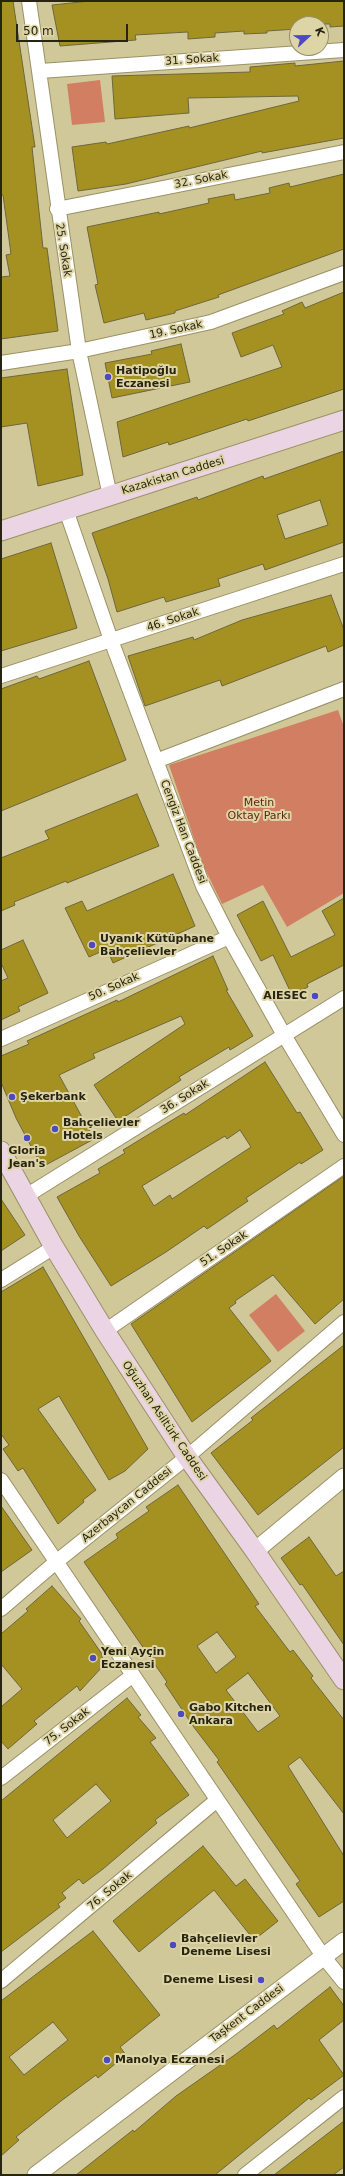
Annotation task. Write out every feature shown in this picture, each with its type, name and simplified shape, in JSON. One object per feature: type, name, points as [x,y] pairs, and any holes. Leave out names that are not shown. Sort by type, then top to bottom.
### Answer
[{"type":"main road","name":"Kazakistan Caddesi","points":[[1,531],[344,420]]},
{"type":"main road","name":"Oğuzhan Asiltürk Caddesi","points":[[1,1151],[54,1247],[105,1331],[187,1457],[255,1551],[344,1680]]},
{"type":"street","name":"25. Sokak","points":[[29,1],[40,71],[57,209],[79,351],[110,496]]},
{"type":"street","name":"31. Sokak","points":[[40,71],[344,50]]},
{"type":"street","name":"32. Sokak","points":[[57,209],[344,152]]},
{"type":"street","name":"19. Sokak","points":[[1,363],[79,351],[211,322],[344,273]]},
{"type":"street","name":"Cengiz Han Caddesi","points":[[66,510],[111,640],[203,886],[229,937],[284,1035],[344,1134]]},
{"type":"street","name":"46. Sokak","points":[[1,676],[344,564]]},
{"type":"street","points":[[156,761],[344,689]]},
{"type":"street","name":"50. Sokak","points":[[1,1039],[229,937]]},
{"type":"street","name":"36. Sokak","points":[[26,1196],[344,998]]},
{"type":"street","name":"51. Sokak","points":[[105,1331],[344,1166]]},
{"type":"street","points":[[1,1280],[54,1247]]},
{"type":"street","name":"Azerbaycan Caddesi","points":[[1,1609],[56,1562],[187,1457],[344,1322]]},
{"type":"street","points":[[255,1551],[344,1477]]},
{"type":"street","points":[[1,1480],[323,1956],[344,1982]]},
{"type":"street","name":"75. Sokak","points":[[1,1778],[133,1675]]},
{"type":"street","name":"76. Sokak","points":[[1,1981],[217,1800]]},
{"type":"street","name":"Taşkent Caddesi","points":[[36,2175],[344,1941]]},
{"type":"street","points":[[245,2175],[344,2096]]},
{"type":"green space","points":[[100,80],[105,122],[72,125],[67,84]]},
{"type":"green space","name":"Metin Oktay Parkı","points":[[338,710],[344,727],[344,893],[287,927],[263,885],[222,904],[203,865],[169,765]]},
{"type":"green space","points":[[276,1294],[305,1331],[278,1352],[249,1315]]},
{"type":"building","points":[[1,1],[13,1],[35,147],[32,147],[43,248],[47,248],[58,331],[1,339],[1,277],[10,276],[6,255],[11,254],[3,195],[1,195]]},
{"type":"building","points":[[90,1],[344,1],[344,26],[330,27],[329,16],[289,16],[289,30],[267,31],[267,33],[244,34],[244,31],[215,33],[215,37],[188,39],[188,32],[135,35],[136,40],[60,46],[52,5]]},
{"type":"building","points":[[344,61],[344,138],[262,153],[262,151],[126,184],[78,191],[72,147],[106,142],[107,144],[189,126],[189,128],[299,101],[298,96],[188,98],[189,113],[115,119],[112,76],[250,72],[250,67],[295,63],[295,66]]},
{"type":"building","points":[[344,174],[344,249],[218,295],[219,297],[175,311],[175,313],[146,320],[144,313],[104,323],[95,285],[98,284],[87,227],[209,203],[208,199],[234,194],[235,200],[270,193],[269,188],[289,183],[290,187]]},
{"type":"building","points":[[344,292],[344,389],[248,421],[247,419],[169,445],[168,442],[123,457],[117,422],[282,367],[273,345],[241,357],[232,333],[284,314],[282,311],[302,302],[305,308]]},
{"type":"building","points":[[181,344],[190,382],[112,398],[105,363],[152,354],[151,351]]},
{"type":"building","points":[[67,369],[83,475],[38,486],[27,423],[1,427],[1,378]]},
{"type":"building","points":[[344,451],[344,542],[265,570],[263,564],[218,579],[220,586],[166,602],[164,597],[117,612],[108,579],[92,533],[197,497],[198,500],[263,476],[264,479]],"holes":[[[320,500],[328,525],[285,539],[277,515]]]},
{"type":"building","points":[[51,543],[77,628],[1,651],[1,559]]},
{"type":"building","points":[[331,595],[344,630],[344,645],[328,652],[326,646],[222,686],[220,680],[145,706],[128,656],[193,637],[194,640],[242,620]]},
{"type":"building","points":[[89,661],[126,760],[1,811],[1,689],[37,676],[39,679]]},
{"type":"building","points":[[137,794],[159,846],[67,883],[66,881],[14,902],[15,905],[1,911],[1,858],[49,839],[45,831]]},
{"type":"building","points":[[173,874],[195,926],[113,963],[107,949],[89,957],[65,908],[82,901],[87,911]]},
{"type":"building","points":[[344,898],[344,965],[307,984],[308,987],[292,995],[273,955],[261,961],[237,915],[263,901],[291,957],[335,935],[322,911]]},
{"type":"building","points":[[23,940],[48,993],[18,1007],[20,1011],[1,1020],[1,981],[8,978],[1,963],[1,950]]},
{"type":"building","points":[[213,956],[228,990],[226,990],[253,1036],[230,1050],[229,1047],[179,1077],[181,1080],[118,1121],[94,1085],[185,1024],[181,1016],[93,1054],[95,1058],[59,1075],[94,1139],[42,1167],[16,1118],[1,1082],[1,1056],[29,1044],[27,1041],[117,1000],[118,1002]]},
{"type":"building","points":[[265,1062],[297,1113],[300,1112],[323,1150],[301,1164],[300,1162],[246,1198],[248,1201],[207,1229],[204,1226],[166,1252],[111,1286],[79,1236],[57,1197],[100,1173],[98,1169],[125,1153],[123,1150],[184,1113],[185,1115]],"holes":[[[240,1130],[251,1147],[172,1199],[170,1195],[154,1206],[142,1186],[225,1136],[227,1139]]]},
{"type":"building","points":[[344,1176],[344,1299],[315,1324],[273,1275],[235,1301],[236,1303],[229,1308],[271,1361],[192,1422],[131,1324]]},
{"type":"building","points":[[1,1199],[25,1235],[1,1251]]},
{"type":"building","points":[[43,1267],[148,1449],[125,1471],[109,1480],[59,1396],[38,1409],[96,1490],[83,1500],[84,1502],[58,1524],[23,1468],[18,1471],[3,1449],[9,1445],[1,1434],[1,1292]]},
{"type":"building","points":[[344,1345],[344,1447],[258,1515],[211,1453],[253,1420],[251,1418]]},
{"type":"building","points":[[178,1485],[259,1604],[255,1606],[290,1652],[293,1650],[313,1676],[311,1678],[344,1720],[344,1814],[300,1757],[288,1766],[344,1856],[344,1901],[319,1917],[296,1884],[300,1881],[217,1762],[219,1760],[193,1726],[165,1684],[167,1682],[84,1562],[118,1538],[116,1534],[149,1511],[146,1507]],"holes":[[[217,1632],[236,1657],[216,1673],[197,1646]],[[248,1673],[280,1716],[258,1732],[226,1690]]]},
{"type":"building","points":[[1,1506],[32,1550],[1,1572]]},
{"type":"building","points":[[309,1537],[336,1576],[344,1571],[344,1645],[302,1584],[300,1585],[281,1558]]},
{"type":"building","points":[[52,1586],[81,1619],[79,1621],[102,1654],[103,1666],[80,1691],[77,1686],[34,1721],[37,1724],[8,1749],[1,1741],[1,1707],[22,1689],[1,1664],[1,1634],[28,1611],[26,1609]]},
{"type":"building","points":[[127,1698],[141,1715],[138,1717],[156,1738],[150,1742],[189,1795],[155,1820],[157,1823],[103,1869],[83,1884],[79,1879],[62,1893],[66,1898],[58,1904],[60,1907],[1,1952],[1,1801]],"holes":[[[96,1784],[111,1801],[67,1838],[53,1820]]]},
{"type":"building","points":[[203,1846],[236,1886],[245,1879],[278,1921],[254,1940],[214,1890],[139,1952],[113,1921]]},
{"type":"building","points":[[93,1931],[160,2015],[120,2047],[126,2055],[98,2078],[96,2075],[61,2101],[16,2137],[19,2140],[1,2156],[1,2001]],"holes":[[[53,2022],[68,2040],[24,2075],[9,2057]]]},
{"type":"building","points":[[330,1987],[344,2006],[344,2020],[319,2040],[344,2075],[311,2100],[309,2098],[215,2175],[76,2175],[133,2130],[134,2132],[176,2096],[274,2025],[277,2029]]},
{"type":"building","points":[[344,2121],[344,2167],[333,2175],[274,2175]]},
{"type":"place","name":"Hatipoğlu Eczanesi","points":[[108,377]]},
{"type":"place","name":"Uyanık Kütüphane Bahçelievler","points":[[92,945]]},
{"type":"place","name":"AIESEC","points":[[315,996]]},
{"type":"place","name":"Şekerbank","points":[[12,1097]]},
{"type":"place","name":"Bahçelievler Hotels","points":[[55,1129]]},
{"type":"place","name":"Gloria Jean's","points":[[27,1138]]},
{"type":"place","name":"Yeni Ayçin Eczanesi","points":[[93,1658]]},
{"type":"place","name":"Gabo Kitchen Ankara","points":[[181,1714]]},
{"type":"place","name":"Bahçelievler Deneme Lisesi","points":[[173,1945]]},
{"type":"place","name":"Deneme Lisesi","points":[[261,1980]]},
{"type":"place","name":"Manolya Eczanesi","points":[[107,2060]]}]
